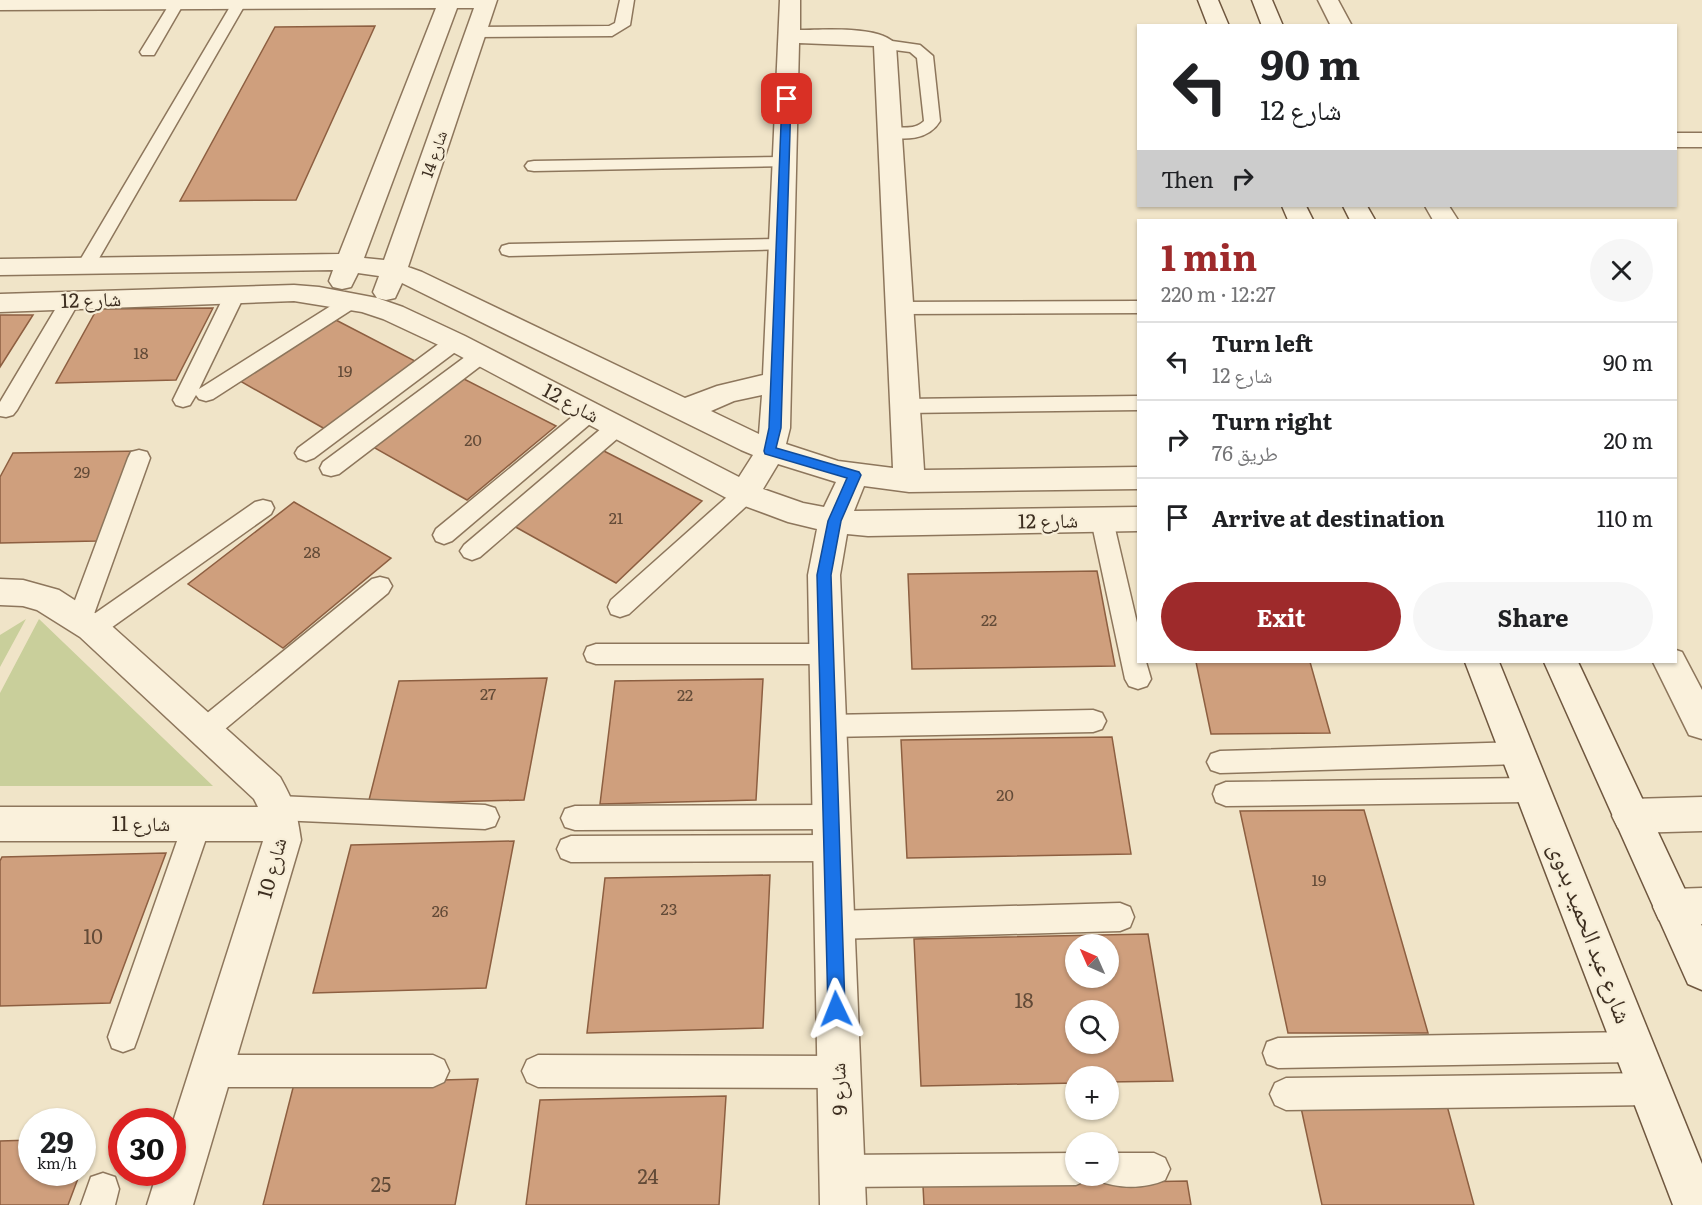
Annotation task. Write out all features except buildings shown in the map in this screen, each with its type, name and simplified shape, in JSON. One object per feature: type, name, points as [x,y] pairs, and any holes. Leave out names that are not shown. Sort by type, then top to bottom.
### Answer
[{"type":"street","points":[[744,494],[770,451],[775,428],[790,0]]},
{"type":"street","points":[[1208,0],[1218,24]]},
{"type":"street","points":[[1262,0],[1272,24]]},
{"type":"street","points":[[1328,0],[1341,24]]},
{"type":"street","points":[[344,299],[349,263],[450,1]]},
{"type":"street","name":"شارع 14","points":[[381,308],[486,1]]},
{"type":"street","points":[[0,4],[486,1]]},
{"type":"street","points":[[789,36],[874,39],[885,45],[909,481]]},
{"type":"street","points":[[1677,119],[1702,119]]},
{"type":"street","points":[[1677,140],[1702,140]]},
{"type":"street","name":"شارع 12","points":[[0,267],[349,263],[413,278],[770,451],[827,469],[854,475],[909,481],[1137,478]]},
{"type":"street","name":"شارع 12","points":[[0,303],[294,293],[344,299],[381,308],[455,342],[744,494],[789,511],[834,521],[868,525],[1137,519]]},
{"type":"street","points":[[684,410],[728,393],[776,382]]},
{"type":"street","name":"شارع 9","points":[[842,1188],[824,575],[834,521],[854,475]]},
{"type":"street","name":"شارع 10","points":[[0,592],[23,593],[47,599],[86,624],[267,788],[280,816],[282,840],[170,1205]]},
{"type":"street","name":"شارع عبد الحميد بدوى","points":[[1482,663],[1520,753],[1696,1205]]},
{"type":"street","points":[[1561,663],[1631,816],[1688,906],[1702,970]]},
{"type":"street","points":[[1671,663],[1702,724]]},
{"type":"street","points":[[1631,816],[1702,814]]},
{"type":"street","name":"شارع 11","points":[[1,826],[197,824],[280,816]]},
{"type":"lane","points":[[475,32],[615,30],[622,26],[627,0]]},
{"type":"lane","points":[[147,52],[177,3]]},
{"type":"lane","points":[[85,267],[239,3]]},
{"type":"lane","points":[[885,45],[915,48],[925,56],[932,121],[925,130],[918,132],[890,132]]},
{"type":"lane","points":[[534,166],[785,162]]},
{"type":"lane","points":[[509,250],[782,252]]},
{"type":"lane","points":[[658,261],[782,252]]},
{"type":"lane","points":[[183,400],[235,294]]},
{"type":"lane","points":[[207,394],[344,299]]},
{"type":"lane","points":[[6,410],[69,302]]},
{"type":"lane","points":[[900,308],[1137,307]]},
{"type":"lane","points":[[306,453],[455,342]]},
{"type":"lane","points":[[332,468],[480,356]]},
{"type":"lane","points":[[906,406],[1137,403]]},
{"type":"lane","points":[[444,535],[590,413]]},
{"type":"lane","points":[[472,551],[617,427]]},
{"type":"lane","points":[[86,624],[139,458]]},
{"type":"lane","points":[[620,607],[744,494]]},
{"type":"lane","points":[[86,624],[262,508]]},
{"type":"lane","points":[[1102,520],[1138,679]]},
{"type":"lane","points":[[204,731],[380,586]]},
{"type":"lane","points":[[596,654],[825,654]]},
{"type":"lane","points":[[827,726],[1093,721]]},
{"type":"lane","points":[[1220,762],[1520,753]]},
{"type":"lane","points":[[1226,794],[1534,790]]},
{"type":"lane","points":[[280,816],[485,817]]},
{"type":"lane","points":[[575,818],[831,833]]},
{"type":"lane","points":[[123,1037],[197,824]]},
{"type":"lane","points":[[571,849],[831,833]]},
{"type":"lane","points":[[834,925],[1120,917]]},
{"type":"lane","points":[[1278,1053],[1634,1047]]},
{"type":"lane","points":[[211,1071],[433,1071]]},
{"type":"lane","points":[[538,1071],[838,1072]]},
{"type":"lane","points":[[1286,1094],[1651,1089]]},
{"type":"lane","points":[[1119,1169],[1154,1169]]},
{"type":"lane","points":[[842,1188],[1065,1170]]},
{"type":"green space","points":[[26,619],[0,667],[0,635]]},
{"type":"green space","points":[[39,619],[213,786],[0,786],[0,693]]},
{"type":"route","points":[[787,99],[775,428],[770,451],[854,475],[834,521],[827,548],[824,575],[836,1009]]}]
